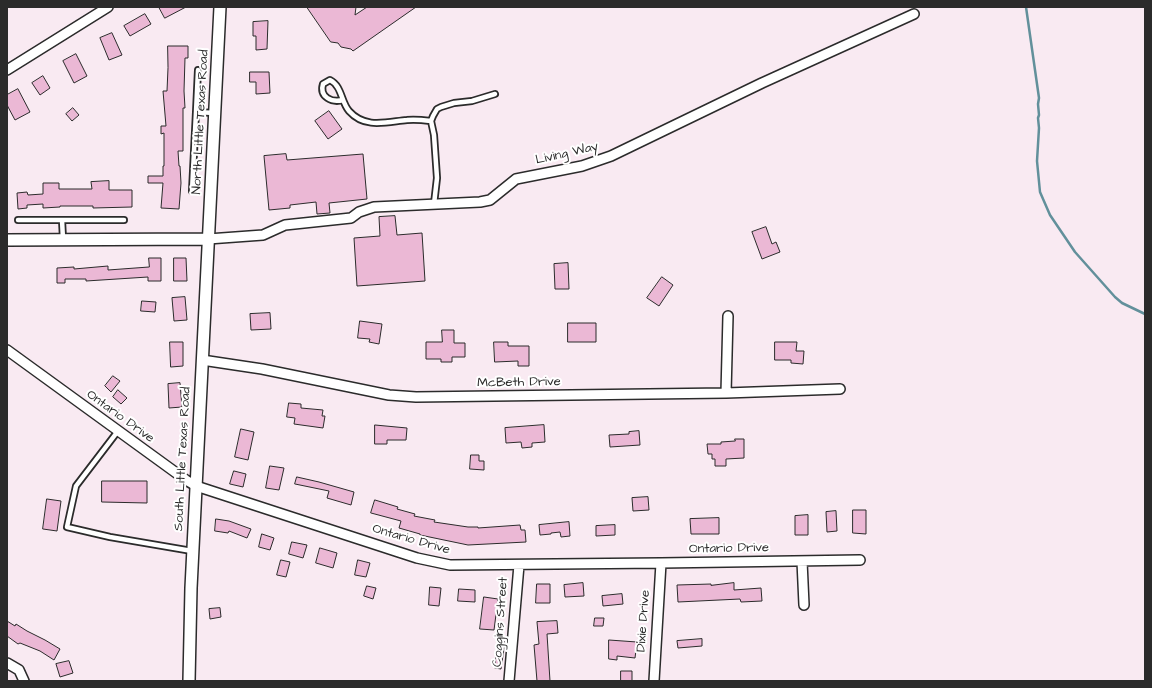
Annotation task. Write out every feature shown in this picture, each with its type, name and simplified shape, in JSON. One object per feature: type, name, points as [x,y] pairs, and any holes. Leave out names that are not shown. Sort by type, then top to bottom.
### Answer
[{"type":"street","name":"North Little Texas Road","points":[[208,238],[220,7]]},
{"type":"street","points":[[7,70],[105,8]]},
{"type":"street","name":"Living Way","points":[[208,238],[263,236],[285,225],[351,218],[359,212],[374,208],[480,202],[490,200],[516,179],[582,166],[611,156],[762,83],[914,14]]},
{"type":"street","points":[[7,240],[208,238]]},
{"type":"street","name":"South Little Texas Road","points":[[189,681],[193,551],[208,238]]},
{"type":"street","points":[[726,393],[728,316]]},
{"type":"street","name":"Ontario Drive","points":[[7,350],[196,486],[417,558],[450,565],[661,564],[860,560]]},
{"type":"street","name":"McBeth Drive","points":[[202,360],[262,369],[389,395],[416,397],[726,393],[840,389]]},
{"type":"street","points":[[802,561],[804,605]]},
{"type":"street","name":"Dixie Drive","points":[[654,681],[661,564]]},
{"type":"street","name":"Coggins Street","points":[[510,681],[518,565]]},
{"type":"street","points":[[7,663],[19,670],[24,681]]},
{"type":"lane","points":[[192,191],[198,70]]},
{"type":"lane","points":[[343,100],[331,101],[327,98],[322,90],[323,84],[330,80],[334,82],[343,100],[349,112],[361,121],[387,123],[419,119],[432,120]]},
{"type":"lane","points":[[434,204],[437,178],[432,120],[435,112],[441,107],[454,103],[472,101],[495,94]]},
{"type":"lane","points":[[196,112],[215,113]]},
{"type":"lane","points":[[18,220],[124,220]]},
{"type":"lane","points":[[62,220],[63,239]]},
{"type":"lane","points":[[118,431],[76,486],[67,527],[110,537],[193,551]]},
{"type":"building","points":[[159,7],[186,7],[165,18]]},
{"type":"building","points":[[307,7],[356,7],[355,15],[367,7],[416,7],[353,51],[351,49],[341,47],[338,43],[331,42]]},
{"type":"building","points":[[145,14],[151,24],[130,36],[124,26]]},
{"type":"building","points":[[268,21],[267,49],[256,50],[256,36],[253,36],[253,22]]},
{"type":"building","points":[[112,33],[122,55],[109,60],[100,38]]},
{"type":"building","points":[[168,46],[188,46],[188,58],[185,58],[183,151],[178,151],[181,183],[179,209],[161,208],[163,183],[148,183],[148,176],[163,176],[164,133],[161,134],[161,126],[166,126],[163,91],[167,91]]},
{"type":"building","points":[[76,54],[87,76],[74,83],[63,61]]},
{"type":"building","points":[[250,72],[269,72],[270,93],[256,94],[256,82],[250,82]]},
{"type":"building","points":[[43,76],[50,88],[40,95],[32,83]]},
{"type":"building","points":[[18,89],[30,112],[15,120],[7,105],[7,95]]},
{"type":"building","points":[[73,108],[79,115],[72,121],[66,114]]},
{"type":"building","points":[[329,111],[342,129],[328,139],[315,121]]},
{"type":"building","points":[[286,154],[287,160],[363,154],[367,199],[329,203],[330,213],[317,214],[316,202],[290,205],[290,208],[269,210],[264,156]]},
{"type":"building","points":[[109,181],[109,190],[132,190],[132,207],[93,208],[93,206],[60,206],[43,208],[43,204],[27,205],[27,208],[18,209],[17,193],[27,192],[28,195],[43,194],[43,183],[59,183],[59,189],[92,189],[91,182]]},
{"type":"building","points":[[395,216],[397,235],[422,233],[425,281],[357,286],[354,238],[380,236],[379,217]]},
{"type":"building","points":[[766,227],[772,244],[776,242],[780,252],[762,259],[752,232]]},
{"type":"building","points":[[149,258],[161,258],[161,281],[148,281],[148,277],[86,281],[86,279],[65,279],[65,283],[57,283],[57,268],[74,267],[74,269],[108,266],[108,270],[149,267]]},
{"type":"building","points":[[174,258],[186,258],[187,281],[174,281]]},
{"type":"building","points":[[568,263],[569,289],[555,289],[554,264]]},
{"type":"building","points":[[662,277],[673,285],[659,306],[647,298]]},
{"type":"building","points":[[185,297],[187,320],[174,321],[172,298]]},
{"type":"building","points":[[142,301],[156,302],[155,312],[141,311]]},
{"type":"building","points":[[270,313],[271,329],[251,330],[250,314]]},
{"type":"building","points":[[360,321],[382,324],[379,344],[369,342],[370,339],[358,338]]},
{"type":"building","points":[[568,323],[596,323],[596,342],[568,342]]},
{"type":"building","points":[[442,330],[454,330],[454,343],[465,343],[465,357],[452,357],[452,362],[441,362],[441,359],[426,359],[426,342],[442,342]]},
{"type":"building","points":[[170,342],[183,342],[183,366],[171,367]]},
{"type":"building","points":[[494,342],[508,342],[508,346],[529,346],[529,366],[518,366],[518,361],[495,362]]},
{"type":"building","points":[[775,342],[797,342],[796,351],[804,351],[803,364],[791,363],[791,360],[775,360]]},
{"type":"building","points":[[113,376],[120,381],[111,392],[105,386]]},
{"type":"building","points":[[180,383],[182,407],[169,408],[168,384]]},
{"type":"building","points":[[118,390],[127,398],[121,404],[113,397]]},
{"type":"building","points":[[289,403],[301,404],[301,408],[323,410],[322,416],[325,416],[323,428],[294,424],[295,418],[287,417]]},
{"type":"building","points":[[375,425],[407,428],[406,440],[387,440],[387,444],[375,444]]},
{"type":"building","points":[[544,425],[545,442],[532,443],[532,447],[522,448],[521,442],[506,443],[505,428]]},
{"type":"building","points":[[241,429],[254,432],[248,460],[235,457]]},
{"type":"building","points":[[639,431],[640,445],[610,447],[609,435],[629,434],[629,432]]},
{"type":"building","points":[[735,439],[744,439],[744,458],[726,459],[726,466],[715,466],[715,459],[712,459],[712,454],[708,454],[707,444],[721,444],[721,442],[735,441]]},
{"type":"building","points":[[471,455],[479,455],[479,461],[484,461],[484,470],[470,469]]},
{"type":"building","points":[[270,466],[284,468],[279,490],[266,488]]},
{"type":"building","points":[[234,471],[246,474],[243,487],[230,484]]},
{"type":"building","points":[[297,477],[354,492],[351,505],[327,498],[329,491],[295,484]]},
{"type":"building","points":[[102,481],[147,481],[147,503],[102,502]]},
{"type":"building","points":[[648,497],[649,510],[633,511],[632,498]]},
{"type":"building","points":[[47,499],[61,501],[57,531],[43,529]]},
{"type":"building","points":[[375,500],[398,507],[397,509],[415,514],[414,516],[435,520],[434,522],[478,528],[520,525],[521,530],[525,530],[526,542],[468,545],[420,535],[399,528],[401,521],[371,513]]},
{"type":"building","points":[[853,510],[866,510],[866,534],[853,533]]},
{"type":"building","points":[[836,511],[837,531],[827,532],[826,512]]},
{"type":"building","points":[[808,515],[808,535],[795,535],[795,516]]},
{"type":"building","points":[[719,518],[719,534],[691,534],[690,519]]},
{"type":"building","points":[[216,519],[229,521],[251,529],[247,538],[229,531],[228,533],[215,531]]},
{"type":"building","points":[[569,522],[570,536],[561,537],[560,532],[540,535],[539,525]]},
{"type":"building","points":[[615,525],[615,535],[596,536],[596,526]]},
{"type":"building","points":[[262,534],[274,538],[270,550],[259,547]]},
{"type":"building","points":[[292,542],[307,545],[303,558],[289,554]]},
{"type":"building","points":[[320,548],[337,553],[333,568],[316,563]]},
{"type":"building","points":[[281,560],[290,562],[286,577],[277,575]]},
{"type":"building","points":[[358,560],[370,563],[366,577],[355,575]]},
{"type":"building","points":[[583,583],[584,596],[565,597],[564,585]]},
{"type":"building","points":[[734,583],[734,590],[761,588],[762,601],[741,602],[740,599],[678,602],[677,585]]},
{"type":"building","points":[[537,584],[550,584],[550,603],[536,603]]},
{"type":"building","points":[[367,586],[376,588],[373,599],[364,596]]},
{"type":"building","points":[[430,587],[441,588],[439,606],[429,605]]},
{"type":"building","points":[[459,589],[475,590],[475,602],[458,601]]},
{"type":"building","points":[[622,594],[623,604],[603,606],[602,596]]},
{"type":"building","points":[[484,597],[498,599],[494,630],[480,629]]},
{"type":"building","points":[[220,608],[221,617],[210,619],[209,609]]},
{"type":"building","points":[[595,618],[604,618],[603,626],[594,626]]},
{"type":"building","points":[[7,621],[15,626],[16,624],[60,649],[54,660],[40,651],[20,643],[18,644],[7,636]]},
{"type":"building","points":[[557,621],[558,633],[547,634],[550,681],[537,681],[534,645],[539,644],[537,622]]},
{"type":"building","points":[[702,639],[702,646],[678,648],[677,641]]},
{"type":"building","points":[[609,640],[637,642],[635,658],[617,656],[617,660],[609,659]]},
{"type":"building","points":[[498,641],[505,642],[501,669],[495,668]]},
{"type":"building","points":[[69,661],[73,673],[60,677],[56,664]]},
{"type":"building","points":[[621,671],[632,671],[632,681],[621,681]]},
{"type":"waterway","points":[[1026,7],[1039,98],[1037,161],[1040,192],[1050,215],[1075,252],[1115,297],[1122,303],[1145,314]]}]
